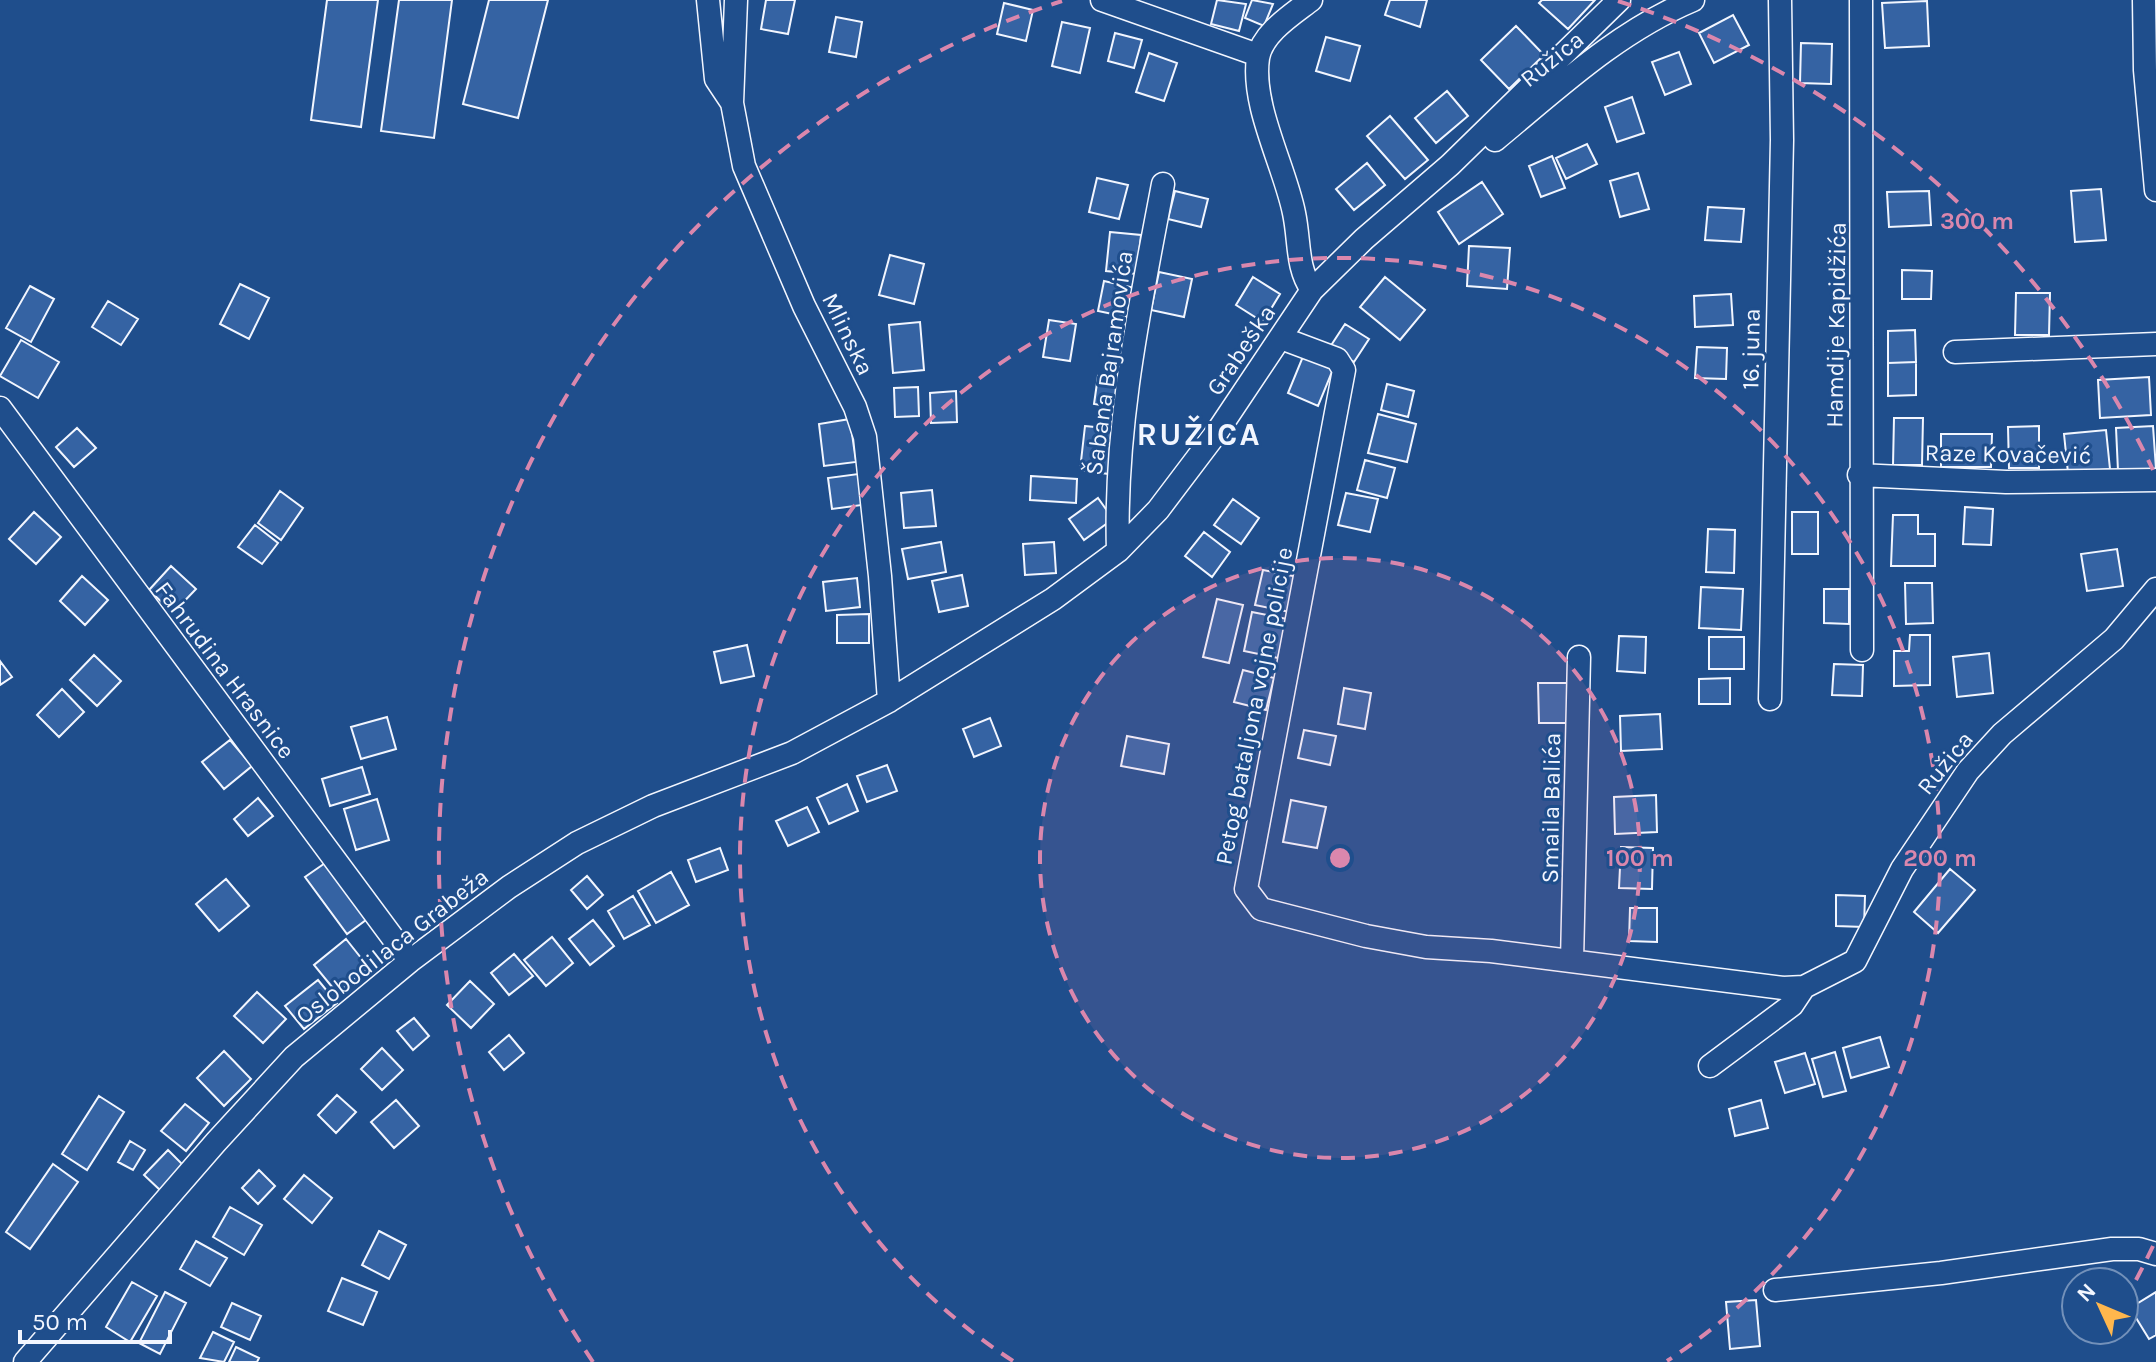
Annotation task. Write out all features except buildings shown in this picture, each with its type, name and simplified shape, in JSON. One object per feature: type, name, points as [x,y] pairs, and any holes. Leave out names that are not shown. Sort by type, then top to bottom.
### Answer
[{"type":"street","points":[[708,0],[716,79],[732,103]]},
{"type":"street","name":"Mlinska","points":[[736,0],[732,103],[744,166],[804,306],[844,383],[865,437],[889,701]]},
{"type":"street","points":[[1102,0],[1258,55]]},
{"type":"street","points":[[1311,0],[1269,36],[1258,55],[1266,119],[1294,214],[1303,277],[1312,290]]},
{"type":"street","name":"Grabeška","points":[[889,701],[1053,599],[1118,551],[1158,510],[1312,290],[1364,239],[1450,165],[1619,0]]},
{"type":"street","name":"Ružica","points":[[1450,165],[1460,166],[1471,160],[1617,40],[1664,6],[1693,0]]},
{"type":"street","name":"16. juna","points":[[1770,699],[1782,140],[1780,0]]},
{"type":"street","name":"Hamdije Kapidžića","points":[[1861,0],[1863,184],[1859,475],[1862,650]]},
{"type":"street","points":[[2144,0],[2145,70],[2156,190]]},
{"type":"street","name":"Šabana Bajramovića","points":[[1118,551],[1117,488],[1126,395],[1163,184]]},
{"type":"street","name":"Petog bataljona vojne policije","points":[[1281,338],[1337,359],[1344,370],[1248,869],[1246,889],[1250,899],[1261,909],[1366,936],[1426,947],[1572,961],[1783,988],[1804,987]]},
{"type":"street","points":[[1955,352],[2156,344]]},
{"type":"street","name":"Fahrudina Hrasnice","points":[[0,408],[410,961]]},
{"type":"street","name":"Raze Kovačević","points":[[1859,475],[2006,482],[2156,480]]},
{"type":"street","name":"Ružica","points":[[1804,987],[1855,961],[1902,869],[1968,771],[2013,724],[2114,639],[2156,589]]},
{"type":"street","name":"Smaila Balića","points":[[1572,961],[1579,657]]},
{"type":"street","name":"Oslobodilaca Grabeža","points":[[25,1362],[206,1153],[294,1057],[410,961],[509,887],[577,843],[653,806],[792,753],[889,701]]},
{"type":"street","points":[[1710,1066],[1792,1005],[1804,987]]},
{"type":"street","points":[[1775,1290],[1941,1273],[2112,1249],[2139,1249],[2156,1254]]},
{"type":"district","name":"RUŽICA","points":[[1199,434]]}]
